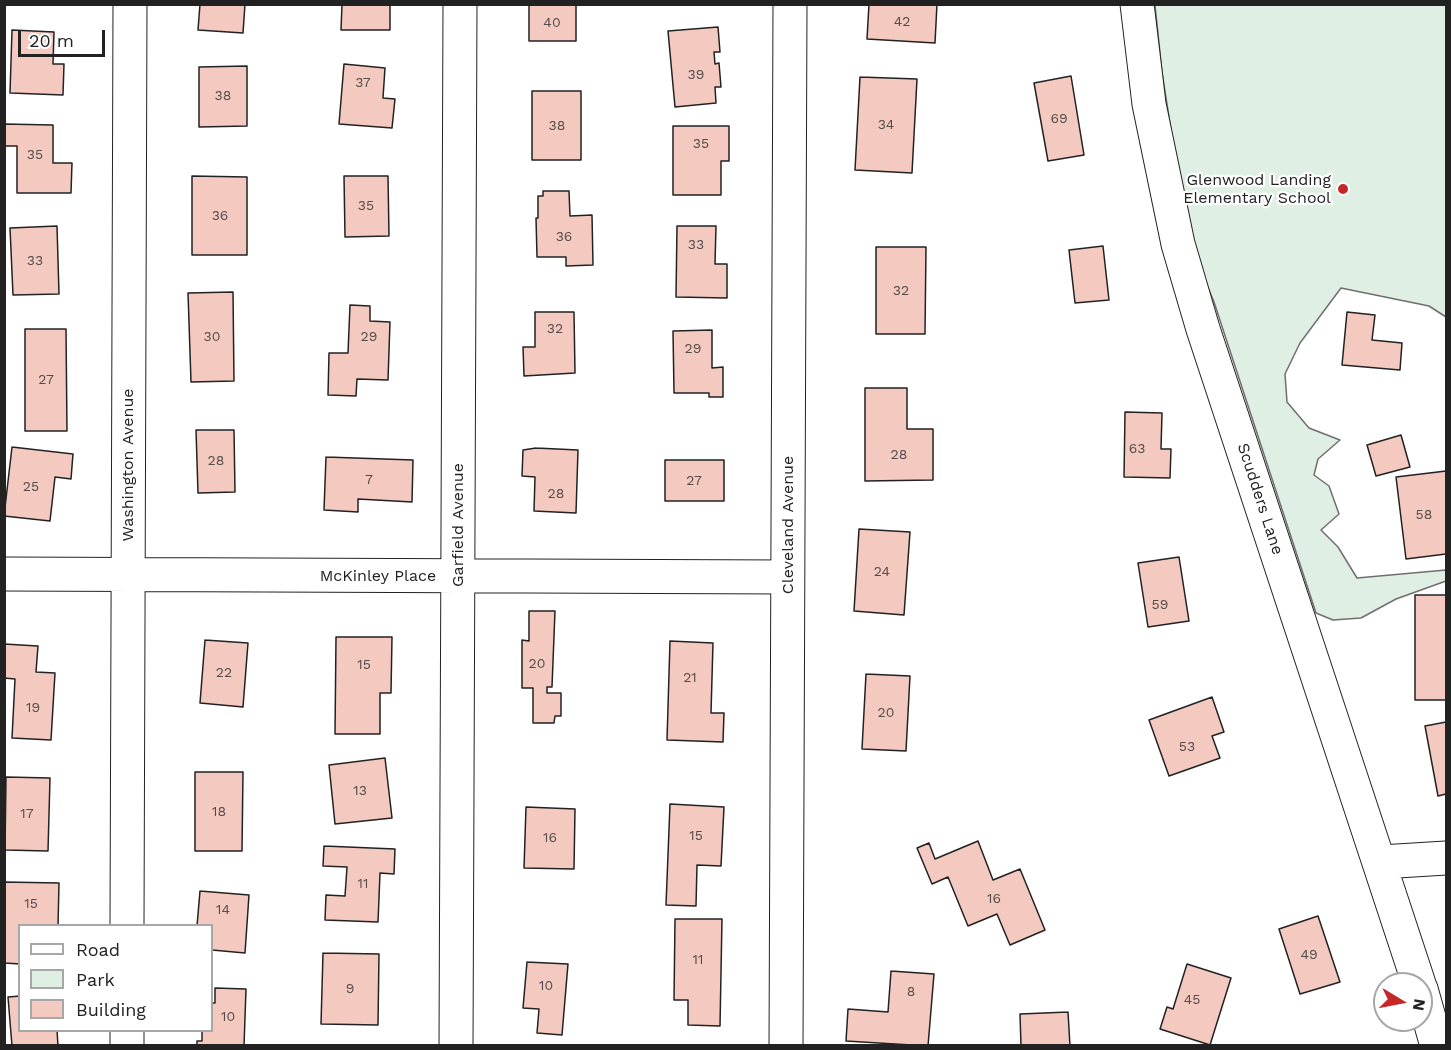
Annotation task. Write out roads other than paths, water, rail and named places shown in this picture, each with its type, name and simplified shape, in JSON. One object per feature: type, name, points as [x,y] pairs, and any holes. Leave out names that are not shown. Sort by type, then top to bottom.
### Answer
[{"type":"street","name":"Washington Avenue","points":[[127,924],[130,4]]},
{"type":"street","name":"Garfield Avenue","points":[[456,1046],[460,4]]},
{"type":"street","name":"Cleveland Avenue","points":[[786,1046],[790,4]]},
{"type":"street","name":"Scudders Lane","points":[[1137,4],[1149,104],[1178,244],[1203,329],[1381,862],[1415,972]]},
{"type":"street","name":"McKinley Place","points":[[4,574],[787,577]]},
{"type":"street","points":[[1381,862],[1446,858]]},
{"type":"place","name":"Glenwood Landing Elementary School","points":[[1343,189]]}]
